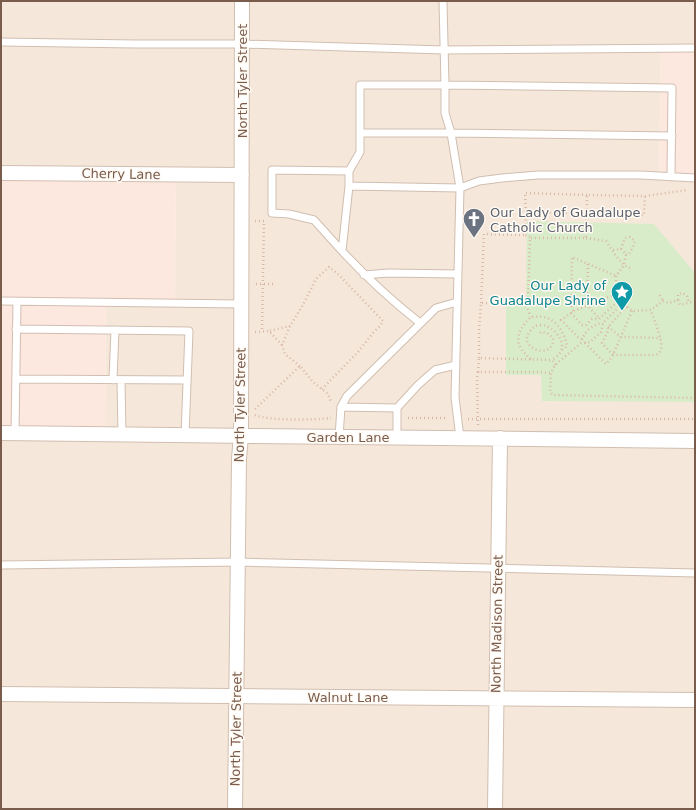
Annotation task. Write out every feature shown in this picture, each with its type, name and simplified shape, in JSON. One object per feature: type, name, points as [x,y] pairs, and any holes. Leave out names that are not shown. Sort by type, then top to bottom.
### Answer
[{"type":"street","name":"North Tyler Street","points":[[235,809],[239,459],[241,436],[242,1]]},
{"type":"street","name":"Cherry Lane","points":[[1,173],[242,175]]},
{"type":"street","name":"Garden Lane","points":[[8,433],[695,441]]},
{"type":"street","name":"North Madison Street","points":[[494,809],[500,438]]},
{"type":"street","name":"Walnut Lane","points":[[1,694],[695,700]]},
{"type":"lane","points":[[443,1],[445,113],[451,134],[460,188],[454,398],[460,438]]},
{"type":"lane","points":[[1,42],[242,44],[444,50],[695,48]]},
{"type":"lane","points":[[342,251],[349,186],[349,171],[360,152],[360,85],[672,88],[671,176]]},
{"type":"lane","points":[[360,133],[672,136]]},
{"type":"lane","points":[[349,171],[272,170],[272,213],[289,214],[314,220],[364,275],[420,323]]},
{"type":"lane","points":[[349,186],[460,188],[479,181],[538,175],[671,176],[695,178]]},
{"type":"lane","points":[[364,275],[388,273],[458,274]]},
{"type":"lane","points":[[1,301],[241,304]]},
{"type":"lane","points":[[8,433],[16,379],[17,302]]},
{"type":"lane","points":[[339,437],[341,407],[346,396],[436,308],[457,302]]},
{"type":"lane","points":[[16,329],[189,331],[185,436]]},
{"type":"lane","points":[[113,380],[115,330]]},
{"type":"lane","points":[[397,437],[397,408],[418,385],[435,370],[456,365]]},
{"type":"lane","points":[[16,379],[187,380]]},
{"type":"lane","points":[[121,380],[122,435]]},
{"type":"lane","points":[[341,407],[397,408]]},
{"type":"lane","points":[[1,565],[238,562],[695,573]]},
{"type":"path","points":[[525,235],[525,193],[645,196],[695,190]]},
{"type":"path","points":[[586,238],[587,195]]},
{"type":"path","points":[[526,212],[644,215],[645,196]]},
{"type":"path","points":[[254,221],[264,221],[262,331]]},
{"type":"path","points":[[477,438],[477,378],[481,304],[481,269],[484,234],[525,235],[530,238],[586,238],[606,241],[624,265],[630,268]]},
{"type":"path","points":[[621,249],[625,238],[630,237],[635,240],[629,254],[626,254],[624,265],[616,276],[616,294],[620,299],[632,311],[651,310],[663,301]]},
{"type":"path","points":[[481,304],[528,303],[530,238]]},
{"type":"path","points":[[613,250],[621,249]]},
{"type":"path","points":[[621,249],[626,254]]},
{"type":"path","points":[[616,276],[572,257],[572,312],[582,325],[586,325],[592,320],[599,319],[620,299]]},
{"type":"path","points":[[588,264],[587,305],[599,319]]},
{"type":"path","points":[[282,345],[290,326],[303,305],[316,279],[329,267],[339,275],[383,321],[358,352],[322,389]]},
{"type":"path","points":[[253,280],[253,285],[274,284]]},
{"type":"path","points":[[689,302],[688,296],[683,293],[678,294],[680,305],[695,301]]},
{"type":"path","points":[[616,294],[572,312],[561,320],[581,341],[590,342],[601,332],[603,323],[623,302]]},
{"type":"path","points":[[660,295],[663,301],[669,304],[678,300]]},
{"type":"path","points":[[522,304],[526,306],[531,317]]},
{"type":"path","points":[[627,306],[608,327],[608,331],[602,343],[613,354],[658,355],[661,352],[662,344],[651,310]]},
{"type":"path","points":[[585,342],[606,364],[613,354],[632,311]]},
{"type":"path","points":[[479,358],[552,360],[567,346],[563,333],[558,326],[548,318],[531,317],[522,326],[518,339],[520,347],[531,359]]},
{"type":"path","points":[[603,323],[594,324],[584,335],[581,341],[555,365],[551,373],[550,392],[553,395],[695,398]]},
{"type":"path","points":[[540,334],[544,331],[551,335],[554,341],[551,346],[544,351],[538,351],[529,345],[527,335],[532,329],[536,326],[546,325],[557,334],[561,343],[561,351]]},
{"type":"path","points":[[253,326],[253,332]]},
{"type":"path","points":[[290,326],[269,331],[282,345],[285,354],[300,366]]},
{"type":"path","points":[[608,327],[620,337],[660,338]]},
{"type":"path","points":[[552,360],[555,365]]},
{"type":"path","points":[[478,372],[551,373]]},
{"type":"path","points":[[254,415],[260,418],[270,419],[319,420],[333,418]]},
{"type":"path","points":[[478,418],[695,419]]},
{"type":"shaded area","points":[[1,1],[695,1],[695,51],[661,51],[659,180],[695,180],[695,809],[1,809],[1,433],[105,434],[106,304],[175,304],[176,174],[1,172]]},
{"type":"shaded area","points":[[661,50],[695,51],[695,180],[659,180]]},
{"type":"shaded area","points":[[1,172],[176,174],[175,304],[106,304],[105,434],[1,433]]},
{"type":"green space","points":[[527,221],[654,224],[695,273],[695,402],[542,401],[541,375],[506,375],[506,300],[526,299]]},
{"type":"place","name":"Our Lady of Guadalupe Catholic Church","points":[[474,238]]},
{"type":"place","name":"Our Lady of Guadalupe Shrine","points":[[622,312]]}]
